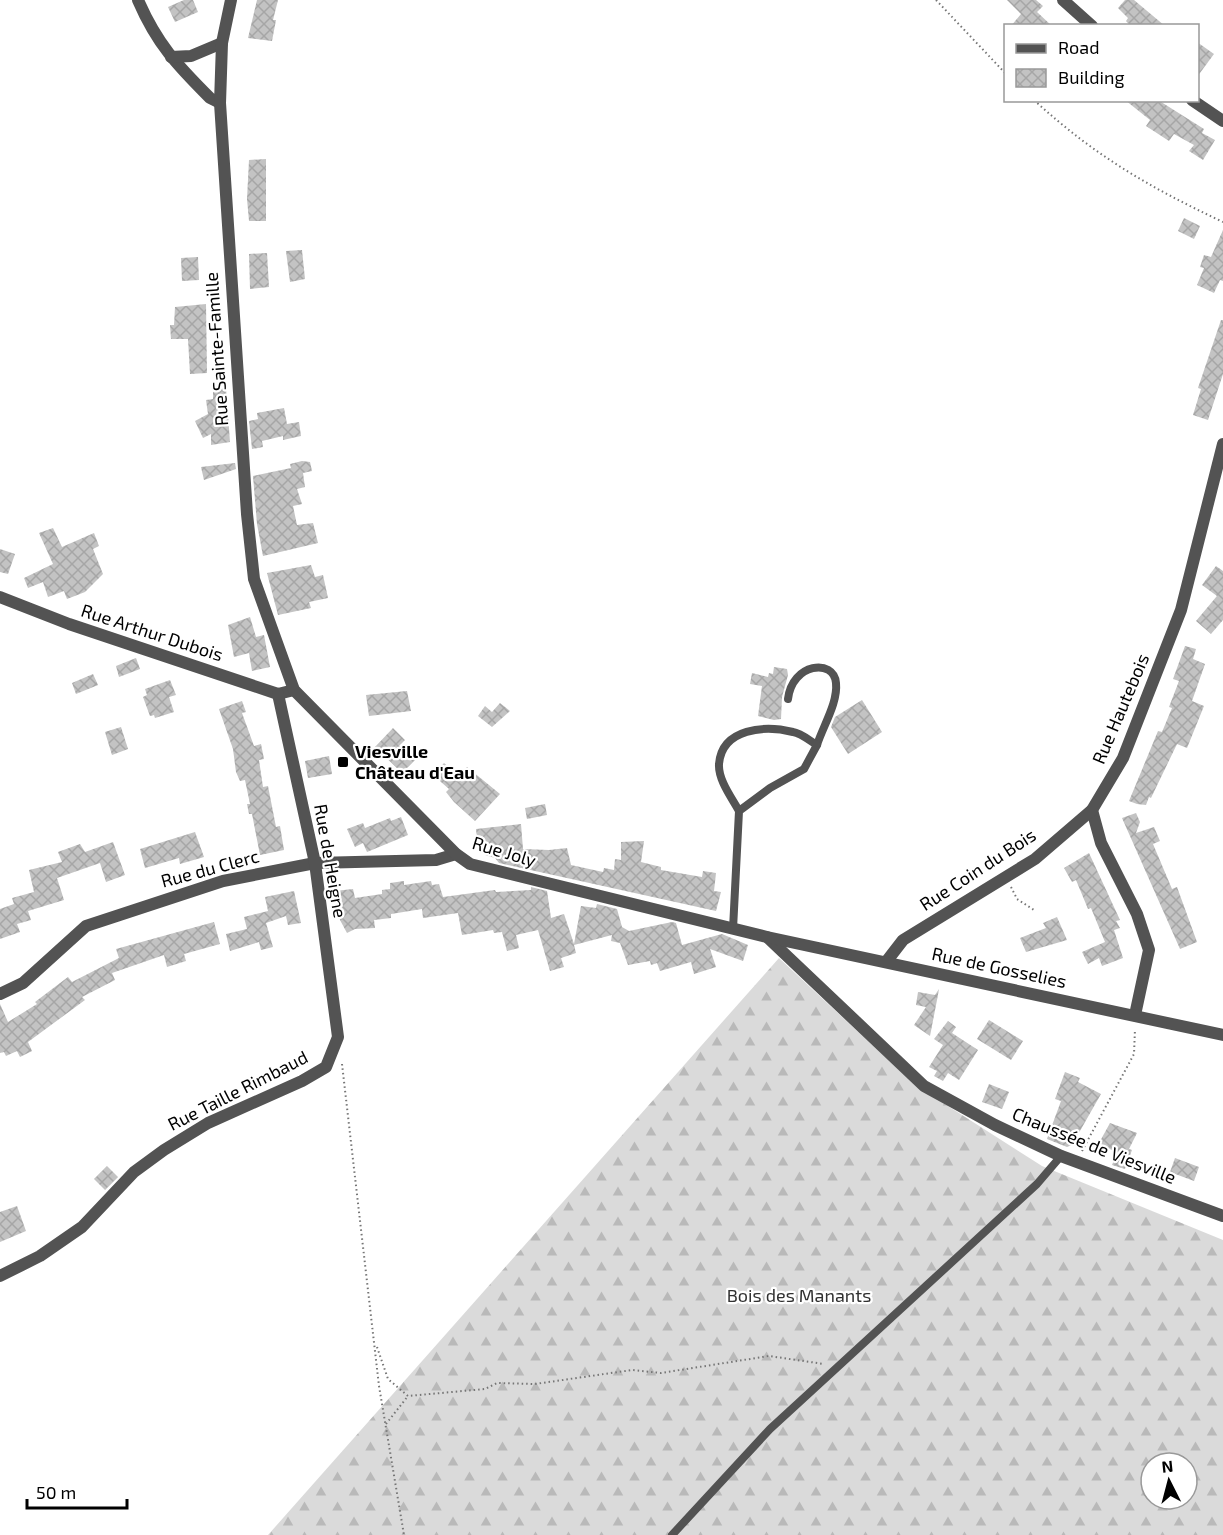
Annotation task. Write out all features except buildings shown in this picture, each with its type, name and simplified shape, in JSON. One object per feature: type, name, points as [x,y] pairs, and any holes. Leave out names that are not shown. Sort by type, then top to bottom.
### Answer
[{"type":"street","points":[[138,0],[151,30],[171,57],[210,98],[220,103]]},
{"type":"street","name":"Rue Sainte-Famille","points":[[231,0],[222,43],[220,103],[242,453],[254,579],[294,690]]},
{"type":"street","points":[[1064,0],[1090,24]]},
{"type":"street","points":[[171,57],[191,56],[222,43]]},
{"type":"street","points":[[1195,102],[1223,120]]},
{"type":"street","name":"Rue Hautebois","points":[[1092,810],[1123,758],[1180,610],[1223,444]]},
{"type":"street","name":"Rue Arthur Dubois","points":[[0,597],[69,624],[278,694]]},
{"type":"street","points":[[278,694],[294,690]]},
{"type":"street","name":"Rue Joly","points":[[294,690],[456,854],[470,864],[767,937]]},
{"type":"street","name":"Rue de Heigne","points":[[278,694],[315,863],[338,1037]]},
{"type":"street","points":[[1092,810],[1101,843],[1137,914],[1149,950],[1135,1015]]},
{"type":"street","name":"Rue Coin du Bois","points":[[886,962],[903,940],[1035,859],[1092,810]]},
{"type":"street","name":"Rue du Clerc","points":[[0,994],[23,983],[86,926],[223,881],[315,863],[436,860],[456,854]]},
{"type":"street","name":"Rue de Gosselies","points":[[767,937],[1223,1035]]},
{"type":"street","name":"Chaussée de Viesville","points":[[767,937],[924,1086],[995,1125],[1061,1156],[1223,1216]]},
{"type":"street","name":"Rue Taille Rimbaud","points":[[0,1276],[40,1256],[82,1227],[134,1172],[164,1150],[208,1123],[302,1081],[326,1067],[338,1037]]},
{"type":"lane","points":[[739,811],[770,788],[804,769],[817,745],[836,692],[836,680],[832,673],[824,668],[813,668],[800,673],[790,686],[788,699]]},
{"type":"lane","points":[[733,929],[739,811],[724,783],[719,765],[727,742],[747,730],[794,732],[817,745]]},
{"type":"lane","points":[[672,1535],[770,1429],[1037,1184],[1061,1156]]},
{"type":"path","points":[[936,0],[1004,73]]},
{"type":"path","points":[[1036,102],[1071,134],[1122,170],[1223,222]]},
{"type":"path","points":[[1006,876],[1017,899],[1034,910]]},
{"type":"path","points":[[1077,1162],[1134,1054],[1135,1015]]},
{"type":"path","points":[[341,1058],[385,1425],[404,1535]]},
{"type":"path","points":[[375,1342],[388,1379],[408,1396],[485,1389],[497,1383],[535,1384],[632,1370],[661,1373],[769,1356],[838,1366]]},
{"type":"path","points":[[385,1425],[408,1396]]},
{"type":"green space","name":"Bois des Manants","points":[[779,958],[915,1085],[1042,1166],[1223,1240],[1223,1535],[268,1535]]},
{"type":"place","name":"Viesville Château d'Eau","points":[[343,762]]}]
